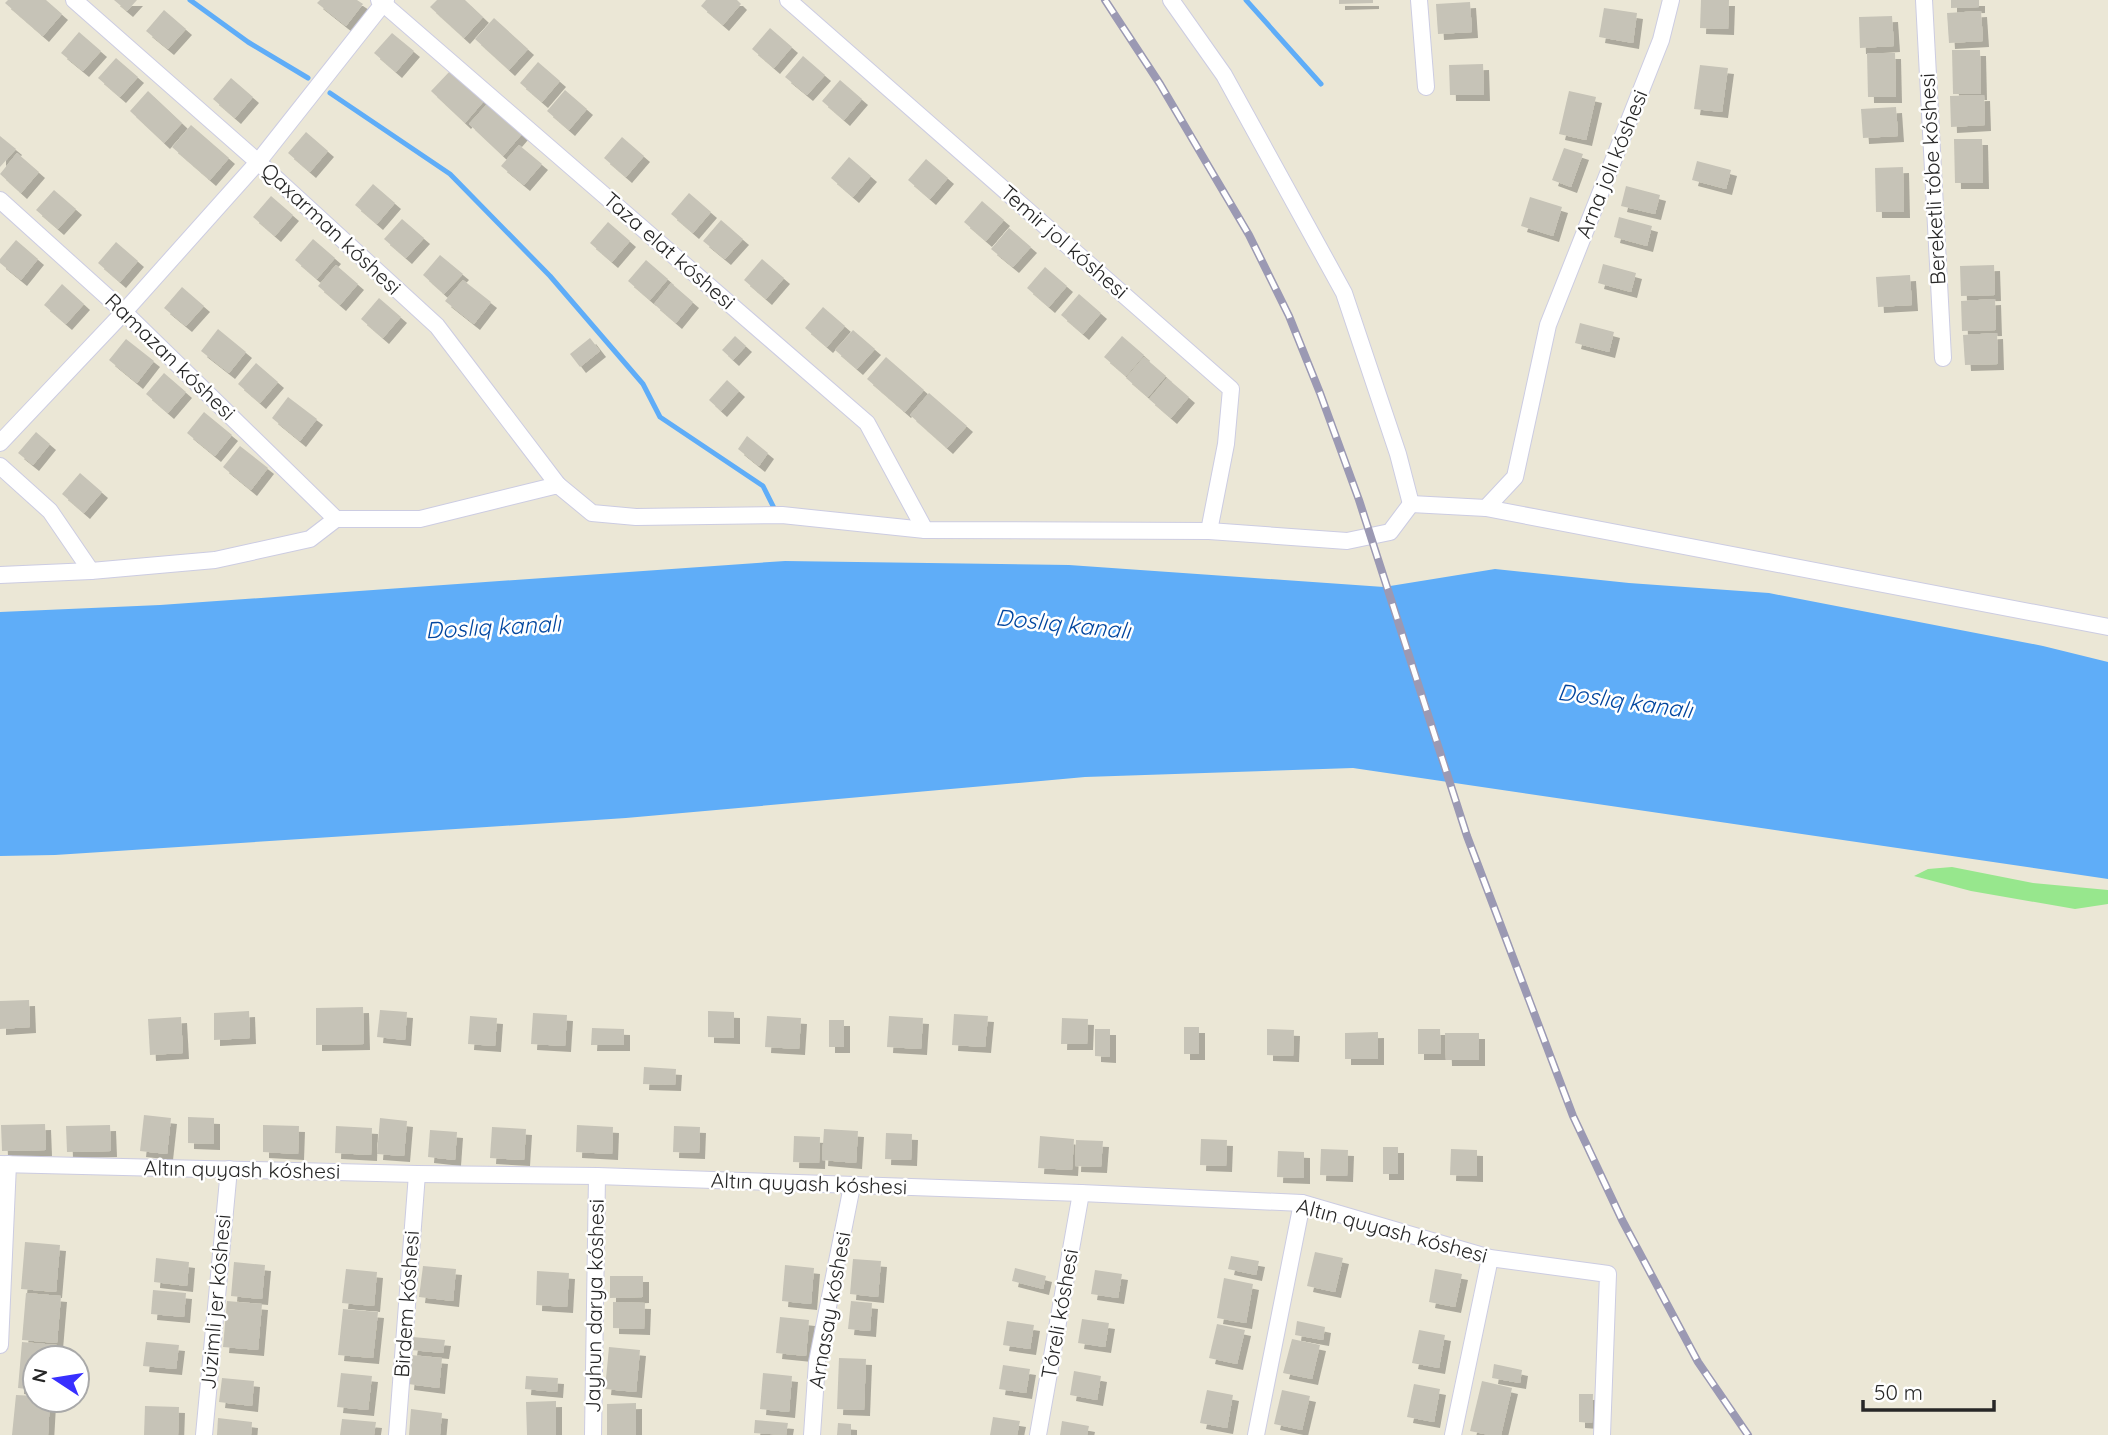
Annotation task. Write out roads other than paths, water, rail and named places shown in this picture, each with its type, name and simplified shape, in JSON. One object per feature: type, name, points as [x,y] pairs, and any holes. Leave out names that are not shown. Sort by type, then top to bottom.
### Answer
[{"type":"street","name":"Qaxarman kóshesi","points":[[74,0],[258,162],[437,326],[558,485],[593,513],[636,517],[782,515],[925,530],[1209,531],[1347,541],[1390,532],[1411,503]]},
{"type":"street","name":"Temir jol kóshesi","points":[[788,0],[1231,389],[1226,444],[1209,531]]},
{"type":"street","points":[[1171,0],[1224,75],[1344,293],[1398,454],[1411,503],[1486,508],[2108,627]]},
{"type":"street","points":[[1419,0],[1426,87]]},
{"type":"street","name":"Arna jolı kóshesi","points":[[1486,508],[1515,477],[1548,326],[1661,40],[1671,0]]},
{"type":"street","name":"Bereketli tóbe kóshesi","points":[[1924,0],[1943,358]]},
{"type":"street","points":[[0,443],[124,312],[258,162],[383,1]]},
{"type":"street","name":"Taza elat kóshesi","points":[[383,1],[867,423],[925,530]]},
{"type":"street","name":"Ramazan kóshesi","points":[[0,200],[124,312],[336,519]]},
{"type":"street","points":[[0,466],[50,511],[91,571]]},
{"type":"street","points":[[0,575],[91,571],[215,560],[310,539],[336,519],[420,519],[558,485]]},
{"type":"street","points":[[0,1346],[4,1164]]},
{"type":"street","name":"Altın quyash kóshesi","points":[[4,1164],[597,1176],[1301,1203],[1490,1258],[1608,1274],[1602,1435]]},
{"type":"street","name":"Júzimli jer kóshesi","points":[[204,1435],[229,1169]]},
{"type":"street","name":"Birdem kóshesi","points":[[397,1435],[417,1174]]},
{"type":"street","name":"Jayhun darya kóshesi","points":[[593,1435],[597,1176]]},
{"type":"street","name":"Arnasay kóshesi","points":[[812,1435],[817,1362],[852,1186]]},
{"type":"street","name":"Tóreli kóshesi","points":[[1038,1435],[1081,1193]]},
{"type":"street","points":[[1256,1435],[1301,1203]]},
{"type":"street","points":[[1453,1435],[1490,1258]]},
{"type":"water","name":"Doslıq kanalı","points":[[785,561],[1069,565],[1384,587],[1495,569],[1629,583],[1769,593],[2043,646],[2108,662],[2108,879],[1353,768],[1085,777],[626,818],[55,855],[0,856],[0,612],[160,605]]},
{"type":"waterway","points":[[190,0],[248,42],[308,78]]},
{"type":"waterway","points":[[1246,0],[1321,84]]},
{"type":"waterway","points":[[330,93],[450,174],[550,276],[643,384],[660,417],[763,486],[776,512]]},
{"type":"railway","points":[[1105,0],[1160,84],[1249,235],[1289,316],[1359,500],[1467,836],[1573,1116],[1622,1220],[1698,1362],[1748,1435]]}]
